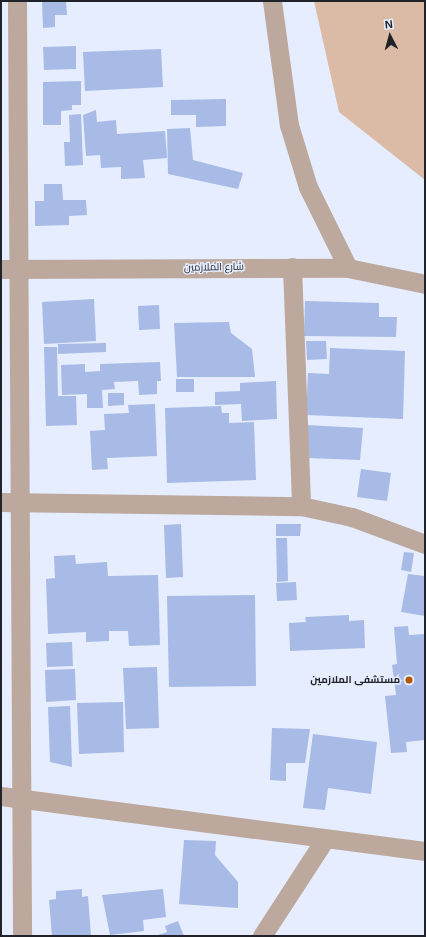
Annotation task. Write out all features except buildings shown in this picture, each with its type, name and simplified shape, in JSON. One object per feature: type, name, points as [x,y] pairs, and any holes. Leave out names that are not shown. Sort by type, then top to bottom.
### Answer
[{"type":"street","points":[[17,1],[10,269],[21,502],[22,936]]},
{"type":"street","points":[[272,1],[288,125],[308,187],[348,268]]},
{"type":"street","points":[[292,267],[301,506]]},
{"type":"street","name":"شارع الملازمين","points":[[10,269],[348,268],[425,284]]},
{"type":"street","points":[[1,502],[301,506],[352,517],[425,544]]},
{"type":"street","points":[[1,796],[425,851]]},
{"type":"street","points":[[262,936],[325,839]]},
{"type":"shaded area","points":[[314,1],[425,1],[425,180],[339,112]]},
{"type":"place","name":"مستشفى الملازمين","points":[[409,680]]}]
